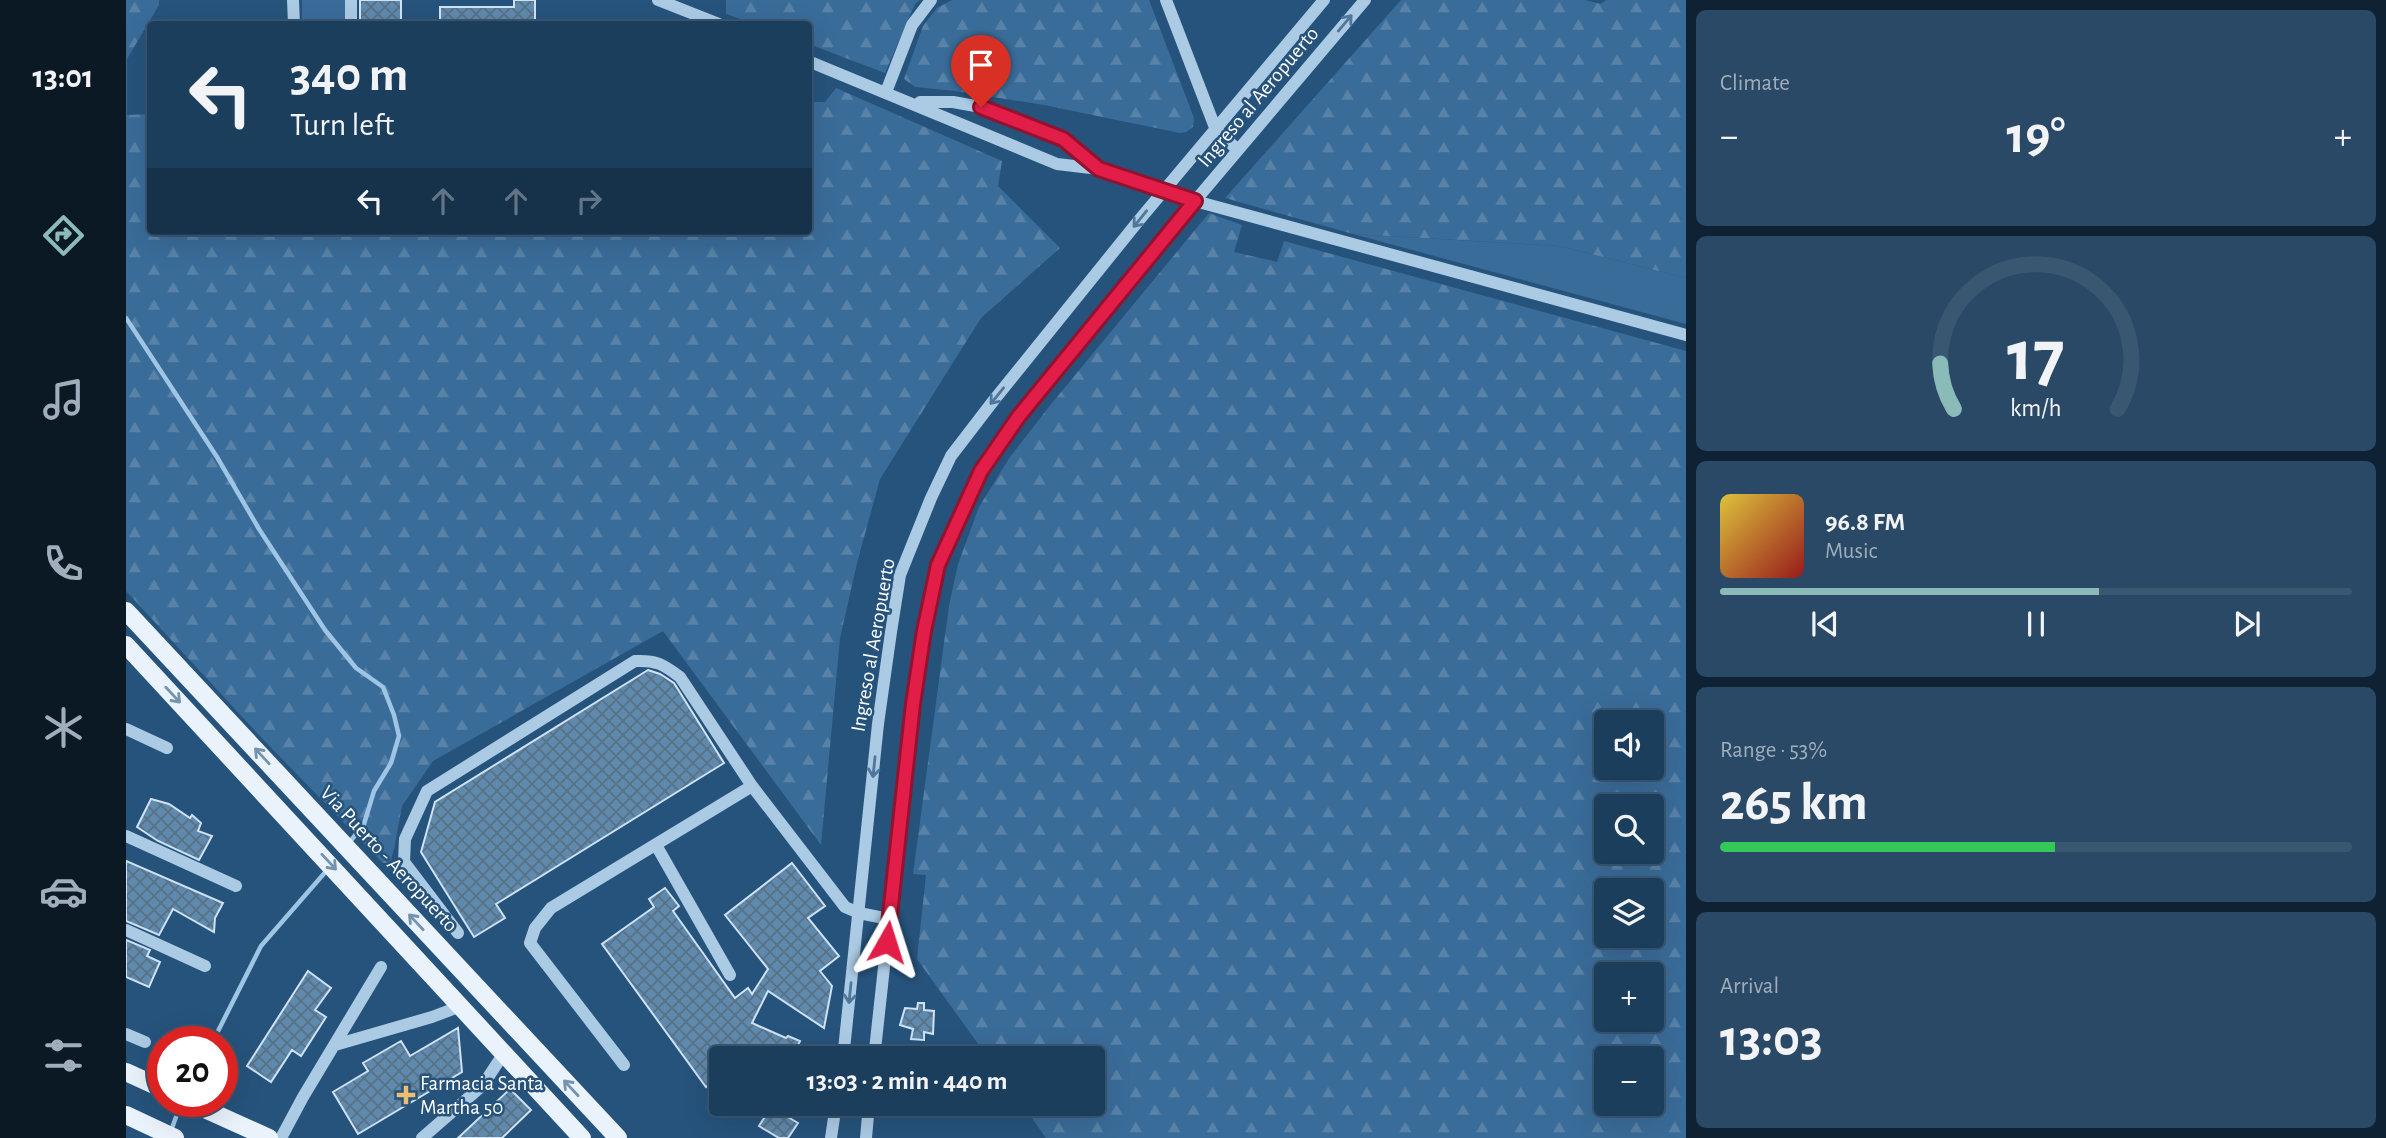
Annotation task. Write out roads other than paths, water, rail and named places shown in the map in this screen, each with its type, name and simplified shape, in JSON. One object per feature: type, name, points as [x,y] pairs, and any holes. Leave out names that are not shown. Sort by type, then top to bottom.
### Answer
[{"type":"main road","name":"Via Puerto - Aeropuerto","points":[[126,611],[618,1138]]},
{"type":"main road","points":[[126,645],[582,1138]]},
{"type":"main road","points":[[126,1072],[147,1081]]},
{"type":"main road","points":[[129,1117],[175,1138]]},
{"type":"main road","points":[[223,1117],[269,1138]]},
{"type":"street","points":[[293,0],[294,21]]},
{"type":"street","points":[[351,0],[351,21]]},
{"type":"street","points":[[658,0],[711,21]]},
{"type":"street","points":[[887,92],[912,25],[931,0]]},
{"type":"street","points":[[1166,0],[1216,130],[1238,150]]},
{"type":"street","name":"Ingreso al Aeropuerto","points":[[844,1046],[878,724],[900,575],[951,456],[1163,191],[1324,0]]},
{"type":"street","name":"Ingreso al Aeropuerto","points":[[875,1046],[913,704],[924,631],[938,565],[981,471],[1019,416],[1195,201],[1365,0]]},
{"type":"street","points":[[812,63],[913,102],[1057,164],[1099,169],[1195,201],[1686,335]]},
{"type":"street","points":[[913,102],[953,102],[981,107],[1063,139],[1099,169]]},
{"type":"street","points":[[458,933],[404,862],[405,839],[427,791],[635,662],[653,660],[680,677],[752,786],[845,906],[889,919]]},
{"type":"street","points":[[126,729],[167,748]]},
{"type":"street","points":[[624,1065],[530,943],[535,928],[551,908],[752,786]]},
{"type":"street","points":[[126,836],[236,886]]},
{"type":"street","points":[[656,845],[730,975]]},
{"type":"street","points":[[126,930],[205,966]]},
{"type":"street","points":[[281,1138],[381,967]]},
{"type":"street","points":[[335,1045],[461,1006]]},
{"type":"street","points":[[126,1034],[145,1042]]},
{"type":"street","points":[[422,1138],[483,1085],[504,1053]]},
{"type":"street","points":[[831,1138],[834,1116]]},
{"type":"street","points":[[866,1138],[868,1116]]},
{"type":"waterway","points":[[126,318],[325,630],[356,668],[383,687],[399,736],[391,763],[374,791],[364,824],[349,843]]},
{"type":"waterway","points":[[221,1026],[261,946],[328,869]]},
{"type":"waterway","points":[[171,1131],[176,1117]]},
{"type":"place","name":"Farmacia Santa Martha 50","points":[[406,1095]]}]
